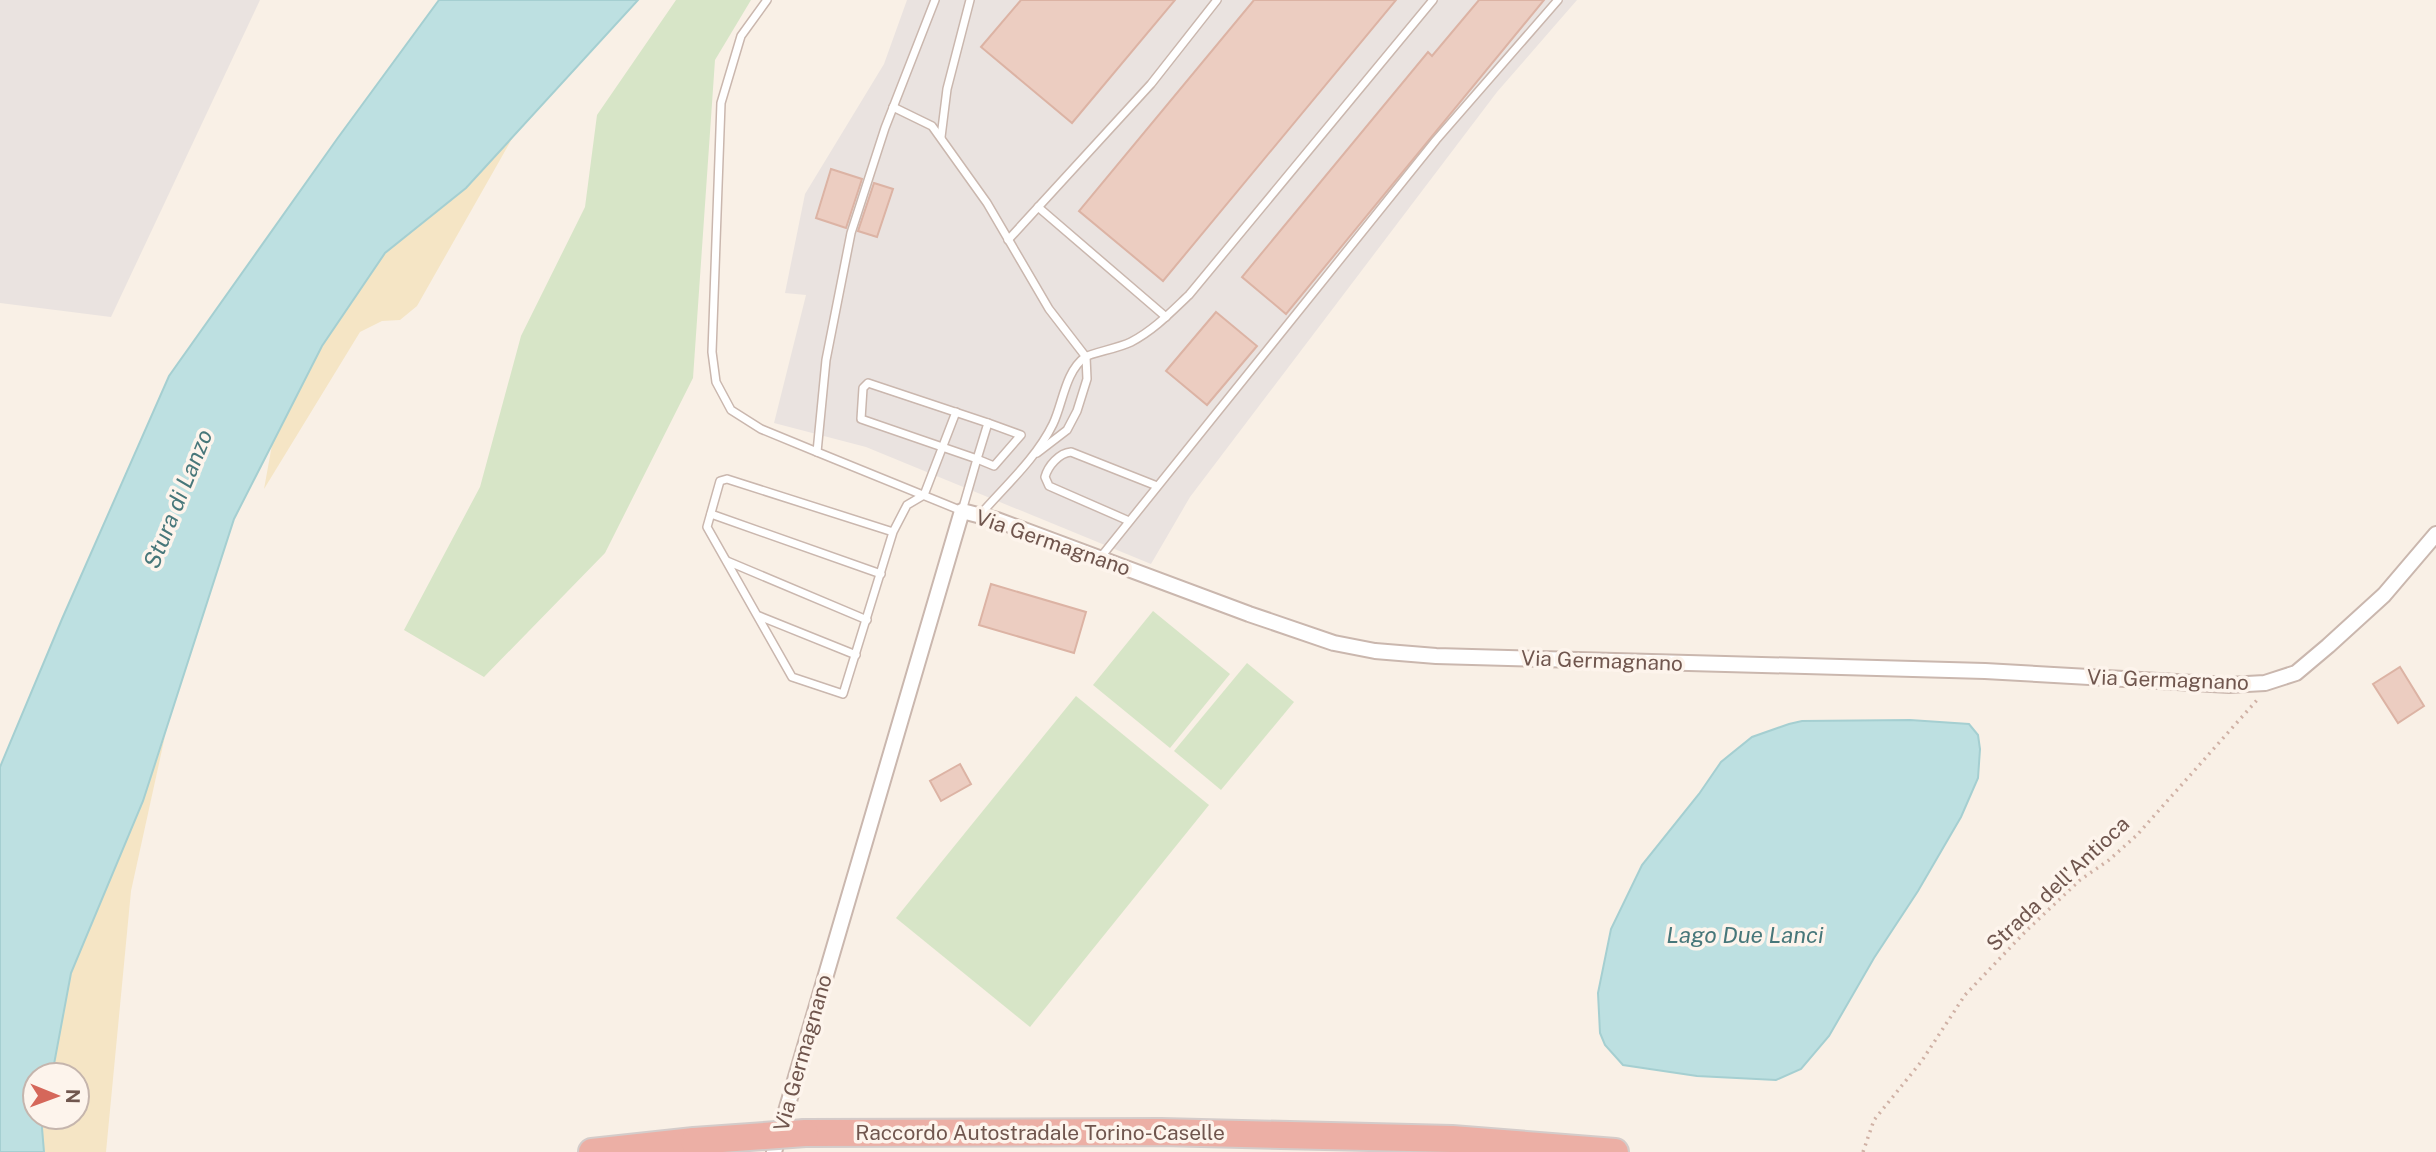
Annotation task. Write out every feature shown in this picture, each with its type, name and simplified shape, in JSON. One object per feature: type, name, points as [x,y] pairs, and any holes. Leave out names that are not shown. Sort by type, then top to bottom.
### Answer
[{"type":"highway","name":"Raccordo Autostradale Torino-Caselle","points":[[592,1152],[805,1133],[1161,1132],[1452,1139],[1615,1152]]},
{"type":"street","name":"Via Germagnano","points":[[774,1152],[962,511],[997,520],[1334,643],[1375,652],[1985,671],[2229,685],[2265,683],[2296,673],[2384,595],[2436,534]]},
{"type":"lane","name":"Via Germagnano","points":[[766,0],[741,36],[721,103],[712,352],[716,382],[731,410],[761,429],[962,511]]},
{"type":"lane","points":[[817,452],[826,360],[851,233],[892,107],[935,0]]},
{"type":"lane","points":[[941,138],[947,89],[970,0]]},
{"type":"lane","points":[[1008,240],[1151,84],[1217,0]]},
{"type":"lane","points":[[978,516],[1032,456],[1052,425],[1071,375],[1086,357],[1132,342],[1166,317],[1189,295],[1433,0]]},
{"type":"lane","points":[[1100,559],[1436,140],[1558,0]]},
{"type":"lane","points":[[892,107],[925,121],[941,138],[987,204],[1049,309],[1086,357],[1087,379],[1077,411],[1067,430],[1032,456]]},
{"type":"lane","points":[[1038,207],[1166,317]]},
{"type":"lane","points":[[868,383],[988,423],[1021,435],[995,466],[861,419],[863,388],[868,383]]},
{"type":"lane","points":[[893,533],[727,478],[720,481],[707,527],[792,677],[843,694],[893,533],[907,505],[924,495],[956,412]]},
{"type":"lane","points":[[962,511],[988,423]]},
{"type":"lane","points":[[1129,521],[1049,486],[1045,477],[1046,471],[1062,454],[1071,452],[1157,486]]},
{"type":"lane","points":[[711,514],[881,575]]},
{"type":"lane","points":[[727,561],[867,620]]},
{"type":"lane","points":[[758,616],[856,654]]},
{"type":"path","name":"Strada dell'Antioca","points":[[1863,1152],[1874,1119],[1921,1062],[1965,995],[2026,931],[2080,880],[2109,860],[2137,835],[2257,700],[2265,683]]},
{"type":"shaded area","points":[[0,0],[260,0],[111,317],[0,303]]},
{"type":"shaded area","points":[[907,0],[1577,0],[1497,92],[1190,497],[1151,564],[866,447],[774,423],[806,295],[785,293],[805,194],[884,64]]},
{"type":"green space","points":[[676,0],[751,0],[715,60],[693,378],[605,553],[484,677],[404,630],[480,487],[521,336],[585,207],[597,115]]},
{"type":"green space","points":[[1153,611],[1230,674],[1170,748],[1093,685]]},
{"type":"green space","points":[[1247,663],[1294,702],[1221,790],[1174,751]]},
{"type":"green space","points":[[1076,696],[1209,805],[1030,1027],[896,918]]},
{"type":"sand","points":[[513,137],[417,306],[400,320],[382,321],[360,332],[264,489],[272,445],[322,346],[385,253],[466,188]]},
{"type":"sand","points":[[165,736],[131,891],[106,1152],[44,1152],[42,1131],[91,1131],[91,1061],[55,1061],[71,973],[143,801]]},
{"type":"water","name":"Stura di Lanzo","points":[[439,0],[638,0],[466,188],[385,253],[322,346],[234,519],[143,801],[71,973],[55,1061],[21,1061],[21,1131],[42,1131],[44,1152],[0,1152],[0,767],[169,376]]},
{"type":"water","name":"Lago Due Lanci","points":[[1910,720],[1969,724],[1978,735],[1978,778],[1961,817],[1829,1036],[1801,1069],[1776,1080],[1697,1076],[1623,1065],[1605,1045],[1600,1033],[1598,993],[1611,929],[1642,865],[1721,762],[1752,737],[1802,721]]},
{"type":"building","points":[[1021,0],[1175,0],[1072,123],[981,47]]},
{"type":"building","points":[[1254,0],[1396,0],[1163,281],[1079,211]]},
{"type":"building","points":[[1479,0],[1544,0],[1286,314],[1242,277],[1428,52],[1432,56]]},
{"type":"building","points":[[831,169],[862,179],[846,228],[816,218]]},
{"type":"building","points":[[874,183],[893,189],[877,237],[858,231]]},
{"type":"building","points":[[1216,312],[1257,346],[1207,405],[1166,371]]},
{"type":"building","points":[[991,584],[1086,612],[1074,653],[979,625]]},
{"type":"building","points":[[2400,667],[2424,706],[2398,723],[2373,684]]},
{"type":"building","points":[[960,764],[971,784],[941,801],[930,781]]}]
